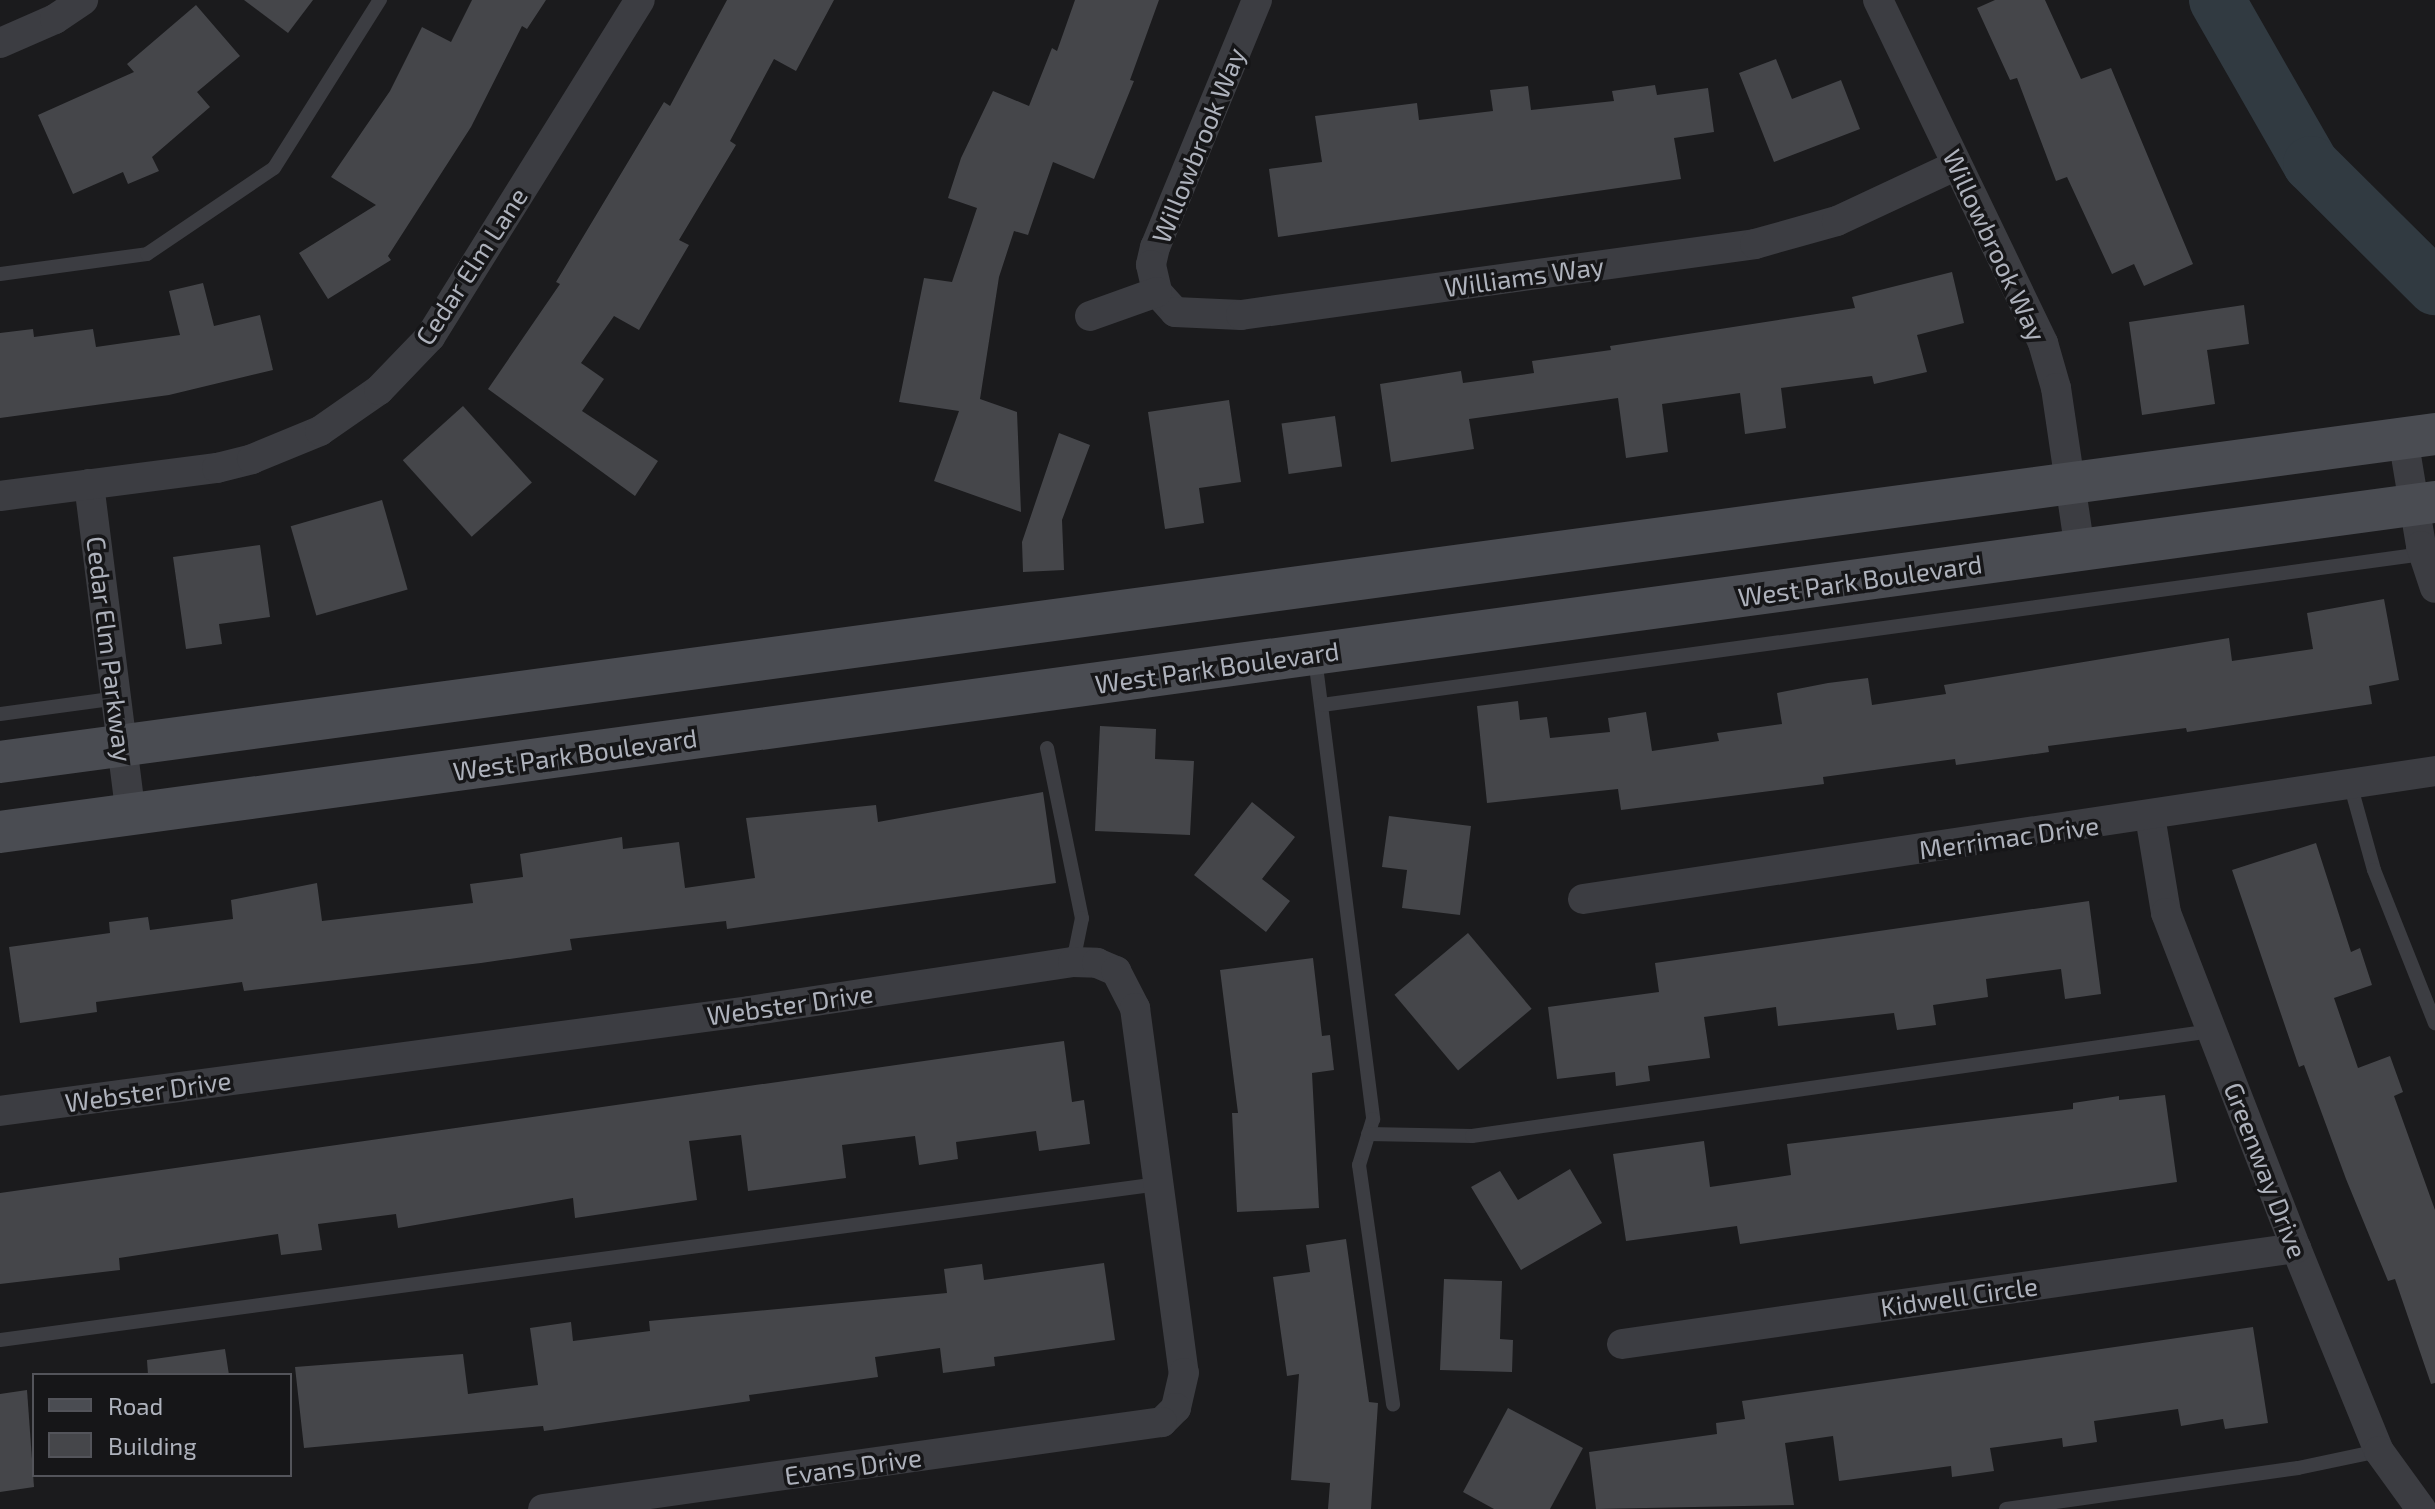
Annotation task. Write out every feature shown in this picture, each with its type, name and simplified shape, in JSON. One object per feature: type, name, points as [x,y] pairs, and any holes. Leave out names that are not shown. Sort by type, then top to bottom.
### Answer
[{"type":"main road","points":[[0,762],[2419,436]]},
{"type":"main road","name":"West Park Boulevard","points":[[0,832],[2424,504]]},
{"type":"street","points":[[0,43],[55,19],[83,0]]},
{"type":"street","name":"Cedar Elm Lane","points":[[0,496],[252,459],[320,431],[379,390],[430,337],[640,0]]},
{"type":"street","name":"Willowbrook Way","points":[[1157,292],[1151,265],[1155,247],[1257,0]]},
{"type":"street","name":"Willowbrook Way","points":[[1878,0],[2043,343],[2056,388],[2080,550]]},
{"type":"street","name":"Williams Way","points":[[1157,292],[1175,312],[1241,315],[1755,244],[1837,221],[1957,165]]},
{"type":"street","points":[[1090,316],[1157,292]]},
{"type":"street","points":[[2419,436],[2424,504],[2423,554],[2435,588]]},
{"type":"street","name":"Cedar Elm Parkway","points":[[89,484],[131,815]]},
{"type":"street","name":"Merrimac Drive","points":[[1583,899],[2351,787],[2435,771]]},
{"type":"street","name":"Greenway Drive","points":[[2150,816],[2166,913],[2296,1248],[2379,1451],[2421,1509]]},
{"type":"street","name":"Webster Drive","points":[[0,1111],[733,1013],[1073,962],[1097,963],[1116,971],[1129,988],[1159,1184],[1184,1373],[1176,1408],[1162,1422]]},
{"type":"street","name":"Kidwell Circle","points":[[1622,1344],[2296,1248]]},
{"type":"street","name":"Evans Drive","points":[[543,1509],[1162,1422]]},
{"type":"lane","points":[[0,274],[147,254],[274,168],[380,0]]},
{"type":"lane","points":[[1322,705],[2423,554]]},
{"type":"lane","points":[[1315,653],[1373,1119],[1359,1165],[1393,1405]]},
{"type":"lane","points":[[0,714],[118,698]]},
{"type":"lane","points":[[1047,748],[1082,918],[1073,962]]},
{"type":"lane","points":[[2351,787],[2374,870],[2435,1023]]},
{"type":"lane","points":[[1368,1134],[1472,1136],[2212,1031]]},
{"type":"lane","points":[[0,1340],[1159,1184]]},
{"type":"lane","points":[[2006,1509],[2298,1468],[2379,1451]]},
{"type":"building","points":[[244,0],[313,0],[288,33]]},
{"type":"building","points":[[472,0],[546,0],[527,29],[522,26],[471,127],[388,256],[391,260],[328,299],[299,253],[376,205],[331,177],[390,91],[422,27],[451,42]]},
{"type":"building","points":[[727,0],[834,0],[796,71],[774,59],[730,141],[736,145],[679,240],[689,245],[639,330],[614,316],[581,363],[604,379],[582,411],[658,461],[635,496],[488,389],[560,284],[556,282],[664,102],[670,106]]},
{"type":"building","points":[[1075,0],[1159,0],[1130,80],[1134,81],[1094,179],[1053,162],[1028,235],[1014,231],[999,277],[980,399],[1017,412],[1021,512],[934,481],[959,411],[899,402],[924,278],[952,282],[977,208],[948,198],[961,158],[993,91],[1029,106],[1052,48],[1057,51]]},
{"type":"building","points":[[1995,0],[2045,0],[2081,79],[2111,68],[2193,264],[2144,286],[2134,264],[2112,274],[2067,177],[2056,181],[2017,78],[2010,80],[1977,8]]},
{"type":"building","points":[[196,5],[240,56],[197,92],[210,107],[152,157],[159,171],[128,184],[123,172],[73,194],[38,115],[134,72],[127,64]]},
{"type":"building","points":[[1776,59],[1792,99],[1841,80],[1860,129],[1774,162],[1739,73]]},
{"type":"building","points":[[1655,85],[1657,95],[1708,88],[1714,132],[1674,138],[1681,179],[1278,237],[1269,169],[1322,162],[1315,116],[1417,103],[1419,120],[1493,111],[1490,90],[1528,86],[1531,110],[1614,101],[1612,91]]},
{"type":"building","points":[[1952,272],[1964,323],[1917,335],[1927,372],[1874,384],[1872,376],[1781,388],[1786,428],[1745,434],[1740,393],[1662,404],[1668,452],[1626,458],[1618,398],[1469,419],[1474,449],[1391,462],[1380,384],[1461,371],[1463,383],[1534,373],[1532,361],[1855,308],[1852,297]]},
{"type":"building","points":[[203,283],[214,326],[260,315],[273,370],[169,395],[0,418],[0,333],[33,329],[34,337],[93,329],[96,347],[180,335],[169,291]]},
{"type":"building","points":[[2244,305],[2249,344],[2207,350],[2215,404],[2142,415],[2129,322]]},
{"type":"building","points":[[1229,400],[1241,482],[1199,488],[1204,523],[1165,529],[1148,412]]},
{"type":"building","points":[[463,406],[532,483],[472,537],[403,460]]},
{"type":"building","points":[[1335,416],[1342,467],[1289,474],[1282,424]]},
{"type":"building","points":[[1059,433],[1090,445],[1062,520],[1064,570],[1023,572],[1022,542]]},
{"type":"building","points":[[382,500],[408,589],[316,616],[291,526]]},
{"type":"building","points":[[260,545],[270,617],[219,624],[222,644],[186,649],[173,557]]},
{"type":"building","points":[[2384,599],[2399,680],[2369,686],[2372,704],[2187,732],[2186,728],[2048,746],[2049,752],[1956,765],[1955,759],[1823,777],[1824,784],[1621,810],[1618,789],[1487,803],[1477,706],[1518,701],[1520,720],[1547,717],[1550,738],[1610,732],[1608,718],[1646,712],[1652,751],[1719,741],[1717,733],[1782,724],[1777,693],[1828,683],[1868,678],[1872,705],[1946,694],[1944,685],[2229,638],[2232,661],[2313,649],[2307,613]]},
{"type":"building","points":[[1100,726],[1156,729],[1155,759],[1194,761],[1190,835],[1095,831]]},
{"type":"building","points":[[1043,792],[1056,883],[727,929],[726,921],[570,939],[572,950],[481,963],[244,991],[242,982],[96,1002],[97,1012],[20,1023],[9,947],[110,933],[109,922],[148,917],[150,930],[233,919],[231,900],[317,883],[322,921],[473,903],[470,884],[523,877],[520,854],[622,837],[623,849],[679,842],[685,888],[755,878],[746,818],[876,805],[878,822]]},
{"type":"building","points":[[1252,802],[1295,837],[1262,879],[1290,901],[1266,932],[1194,875]]},
{"type":"building","points":[[1389,816],[1471,826],[1460,915],[1402,908],[1407,870],[1382,867]]},
{"type":"building","points":[[2316,843],[2351,952],[2360,948],[2372,985],[2334,998],[2358,1068],[2390,1056],[2403,1092],[2394,1096],[2435,1210],[2435,1383],[2431,1384],[2395,1279],[2388,1281],[2304,1065],[2299,1067],[2232,870]]},
{"type":"building","points":[[2089,901],[2101,994],[2065,999],[2061,969],[1986,979],[1988,997],[1933,1005],[1936,1025],[1897,1030],[1894,1013],[1778,1026],[1776,1007],[1704,1017],[1710,1058],[1648,1066],[1650,1081],[1616,1086],[1615,1072],[1557,1079],[1548,1007],[1659,992],[1655,963]]},
{"type":"building","points":[[1468,933],[1532,1009],[1458,1071],[1394,995]]},
{"type":"building","points":[[1313,958],[1322,1036],[1330,1035],[1334,1070],[1312,1073],[1319,1208],[1237,1212],[1232,1113],[1238,1113],[1220,970]]},
{"type":"building","points":[[1064,1041],[1072,1102],[1084,1100],[1090,1144],[1039,1151],[1036,1131],[956,1142],[958,1159],[919,1165],[915,1136],[842,1145],[846,1178],[748,1191],[741,1135],[689,1141],[697,1200],[575,1218],[573,1198],[398,1228],[396,1214],[318,1224],[322,1250],[281,1255],[278,1234],[119,1258],[120,1270],[0,1284],[0,1193]]},
{"type":"building","points":[[2165,1095],[2177,1182],[1740,1244],[1737,1226],[1626,1241],[1613,1154],[1704,1141],[1710,1187],[1791,1175],[1787,1144],[2073,1109],[2073,1103],[2119,1096],[2119,1100]]},
{"type":"building","points":[[1570,1169],[1602,1223],[1521,1270],[1471,1187],[1500,1171],[1518,1200]]},
{"type":"building","points":[[1346,1239],[1369,1402],[1378,1403],[1371,1509],[1328,1509],[1330,1483],[1291,1480],[1299,1374],[1287,1376],[1273,1277],[1310,1272],[1306,1245]]},
{"type":"building","points":[[1104,1263],[1115,1340],[994,1357],[995,1366],[943,1373],[940,1348],[875,1357],[878,1377],[749,1395],[750,1401],[544,1431],[543,1426],[304,1448],[295,1367],[463,1354],[468,1394],[538,1385],[530,1328],[571,1322],[573,1341],[650,1331],[649,1321],[947,1293],[944,1269],[982,1264],[984,1280]]},
{"type":"building","points":[[1444,1279],[1502,1281],[1500,1339],[1513,1340],[1512,1372],[1440,1370]]},
{"type":"building","points":[[2253,1327],[2268,1423],[2225,1429],[2223,1419],[2181,1426],[2178,1409],[2094,1421],[2097,1442],[2063,1447],[2062,1438],[1990,1448],[1994,1471],[1952,1477],[1951,1466],[1839,1481],[1833,1436],[1785,1443],[1794,1505],[1596,1509],[1589,1452],[1717,1434],[1716,1423],[1745,1419],[1742,1401]]},
{"type":"building","points":[[225,1349],[229,1373],[148,1373],[147,1360]]},
{"type":"building","points":[[27,1390],[34,1487],[0,1492],[0,1394]]},
{"type":"building","points":[[1508,1408],[1583,1448],[1550,1509],[1494,1509],[1463,1492]]},
{"type":"waterway","points":[[2217,0],[2311,164],[2435,287]]}]
